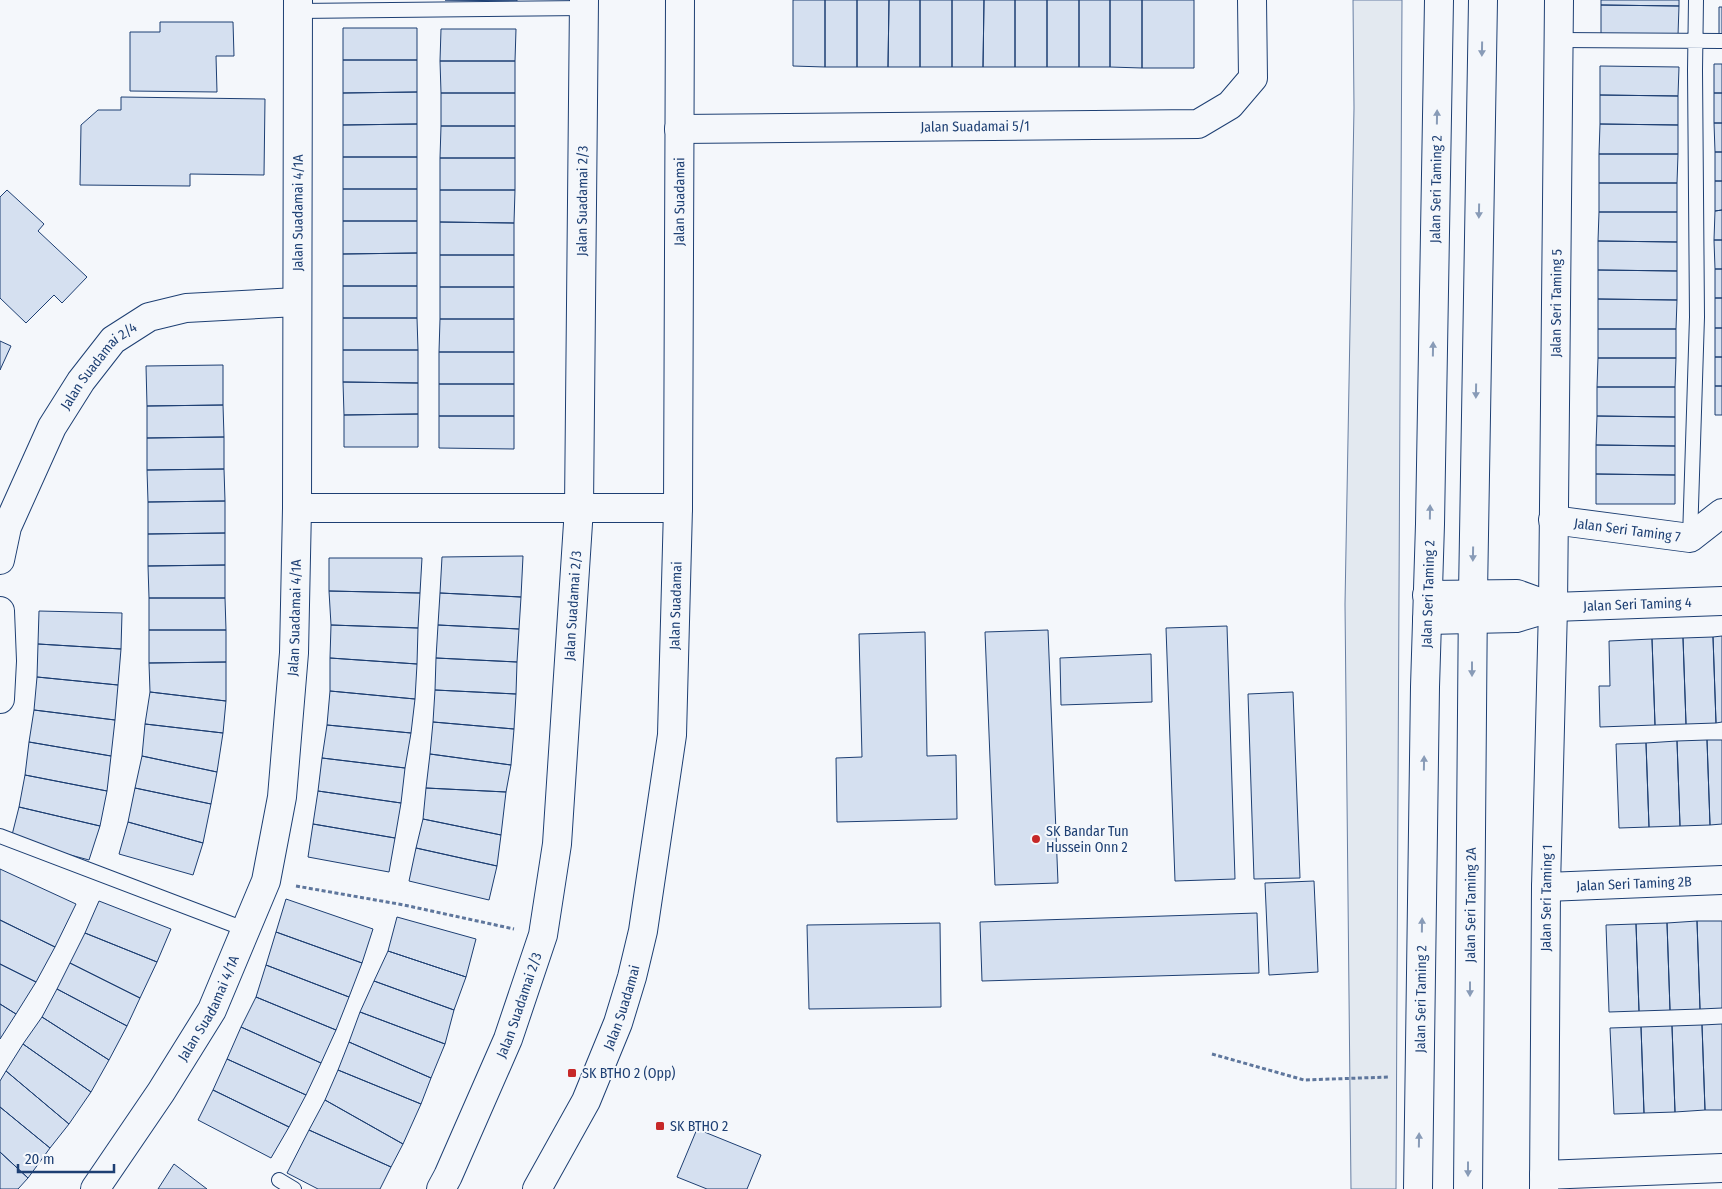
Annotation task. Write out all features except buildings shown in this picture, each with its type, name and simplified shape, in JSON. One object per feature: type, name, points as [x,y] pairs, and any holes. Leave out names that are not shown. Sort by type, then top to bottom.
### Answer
[{"type":"street","name":"Jalan Suadamai","points":[[537,1189],[586,1101],[618,1023],[632,977],[643,931],[672,735],[678,508],[680,0]]},
{"type":"street","name":"Jalan Suadamai 5/1","points":[[679,129],[1198,124],[1230,105],[1253,78],[1252,0]]},
{"type":"street","name":"Jalan Seri Taming 2","points":[[1418,1189],[1425,687],[1439,0]]},
{"type":"street","points":[[1473,607],[1483,0]]},
{"type":"street","name":"Jalan Seri Taming 5","points":[[1552,607],[1559,0]]},
{"type":"street","name":"Jalan Suadamai 2/3","points":[[441,1189],[508,1039],[544,935],[557,844],[579,508],[584,4]]},
{"type":"street","name":"Jalan Suadamai 4/1A","points":[[95,1189],[161,1092],[212,1010],[266,881],[283,788],[294,653],[297,508],[298,5]]},
{"type":"street","name":"Jalan Suadamai 2/4","points":[[0,560],[7,527],[52,427],[81,380],[113,340],[149,317],[186,308],[297,302]]},
{"type":"street","points":[[297,508],[678,508]]},
{"type":"street","name":"Jalan Seri Taming 7","points":[[1553,520],[1690,538],[1722,513]]},
{"type":"street","name":"Jalan Seri Taming 4","points":[[1427,608],[1473,607],[1516,618],[1552,607],[1722,601]]},
{"type":"street","name":"Jalan Seri Taming 2A","points":[[1468,1189],[1473,607]]},
{"type":"street","name":"Jalan Seri Taming 1","points":[[1544,1182],[1546,887],[1552,607]]},
{"type":"street","points":[[0,611],[2,661],[0,699]]},
{"type":"street","name":"Jalan Seri Taming 2B","points":[[1546,887],[1722,880]]},
{"type":"street","points":[[1544,1182],[1722,1168]]},
{"type":"lane","points":[[1690,538],[1697,317],[1696,0]]},
{"type":"lane","points":[[298,5],[584,4]]},
{"type":"lane","points":[[1559,40],[1722,41]]},
{"type":"lane","points":[[0,836],[247,930]]},
{"type":"lane","points":[[279,1180],[294,1189]]},
{"type":"path","points":[[266,881],[404,905],[544,935]]},
{"type":"path","points":[[1212,1054],[1304,1080],[1392,1077]]},
{"type":"shaded area","points":[[1353,0],[1402,0],[1396,1189],[1351,1189],[1345,604],[1354,108]]},
{"type":"place","name":"SK Bandar Tun Hussein Onn 2","points":[[1036,839]]},
{"type":"place","name":"SK BTHO 2 (Opp)","points":[[572,1073]]},
{"type":"place","name":"SK BTHO 2","points":[[660,1126]]}]
